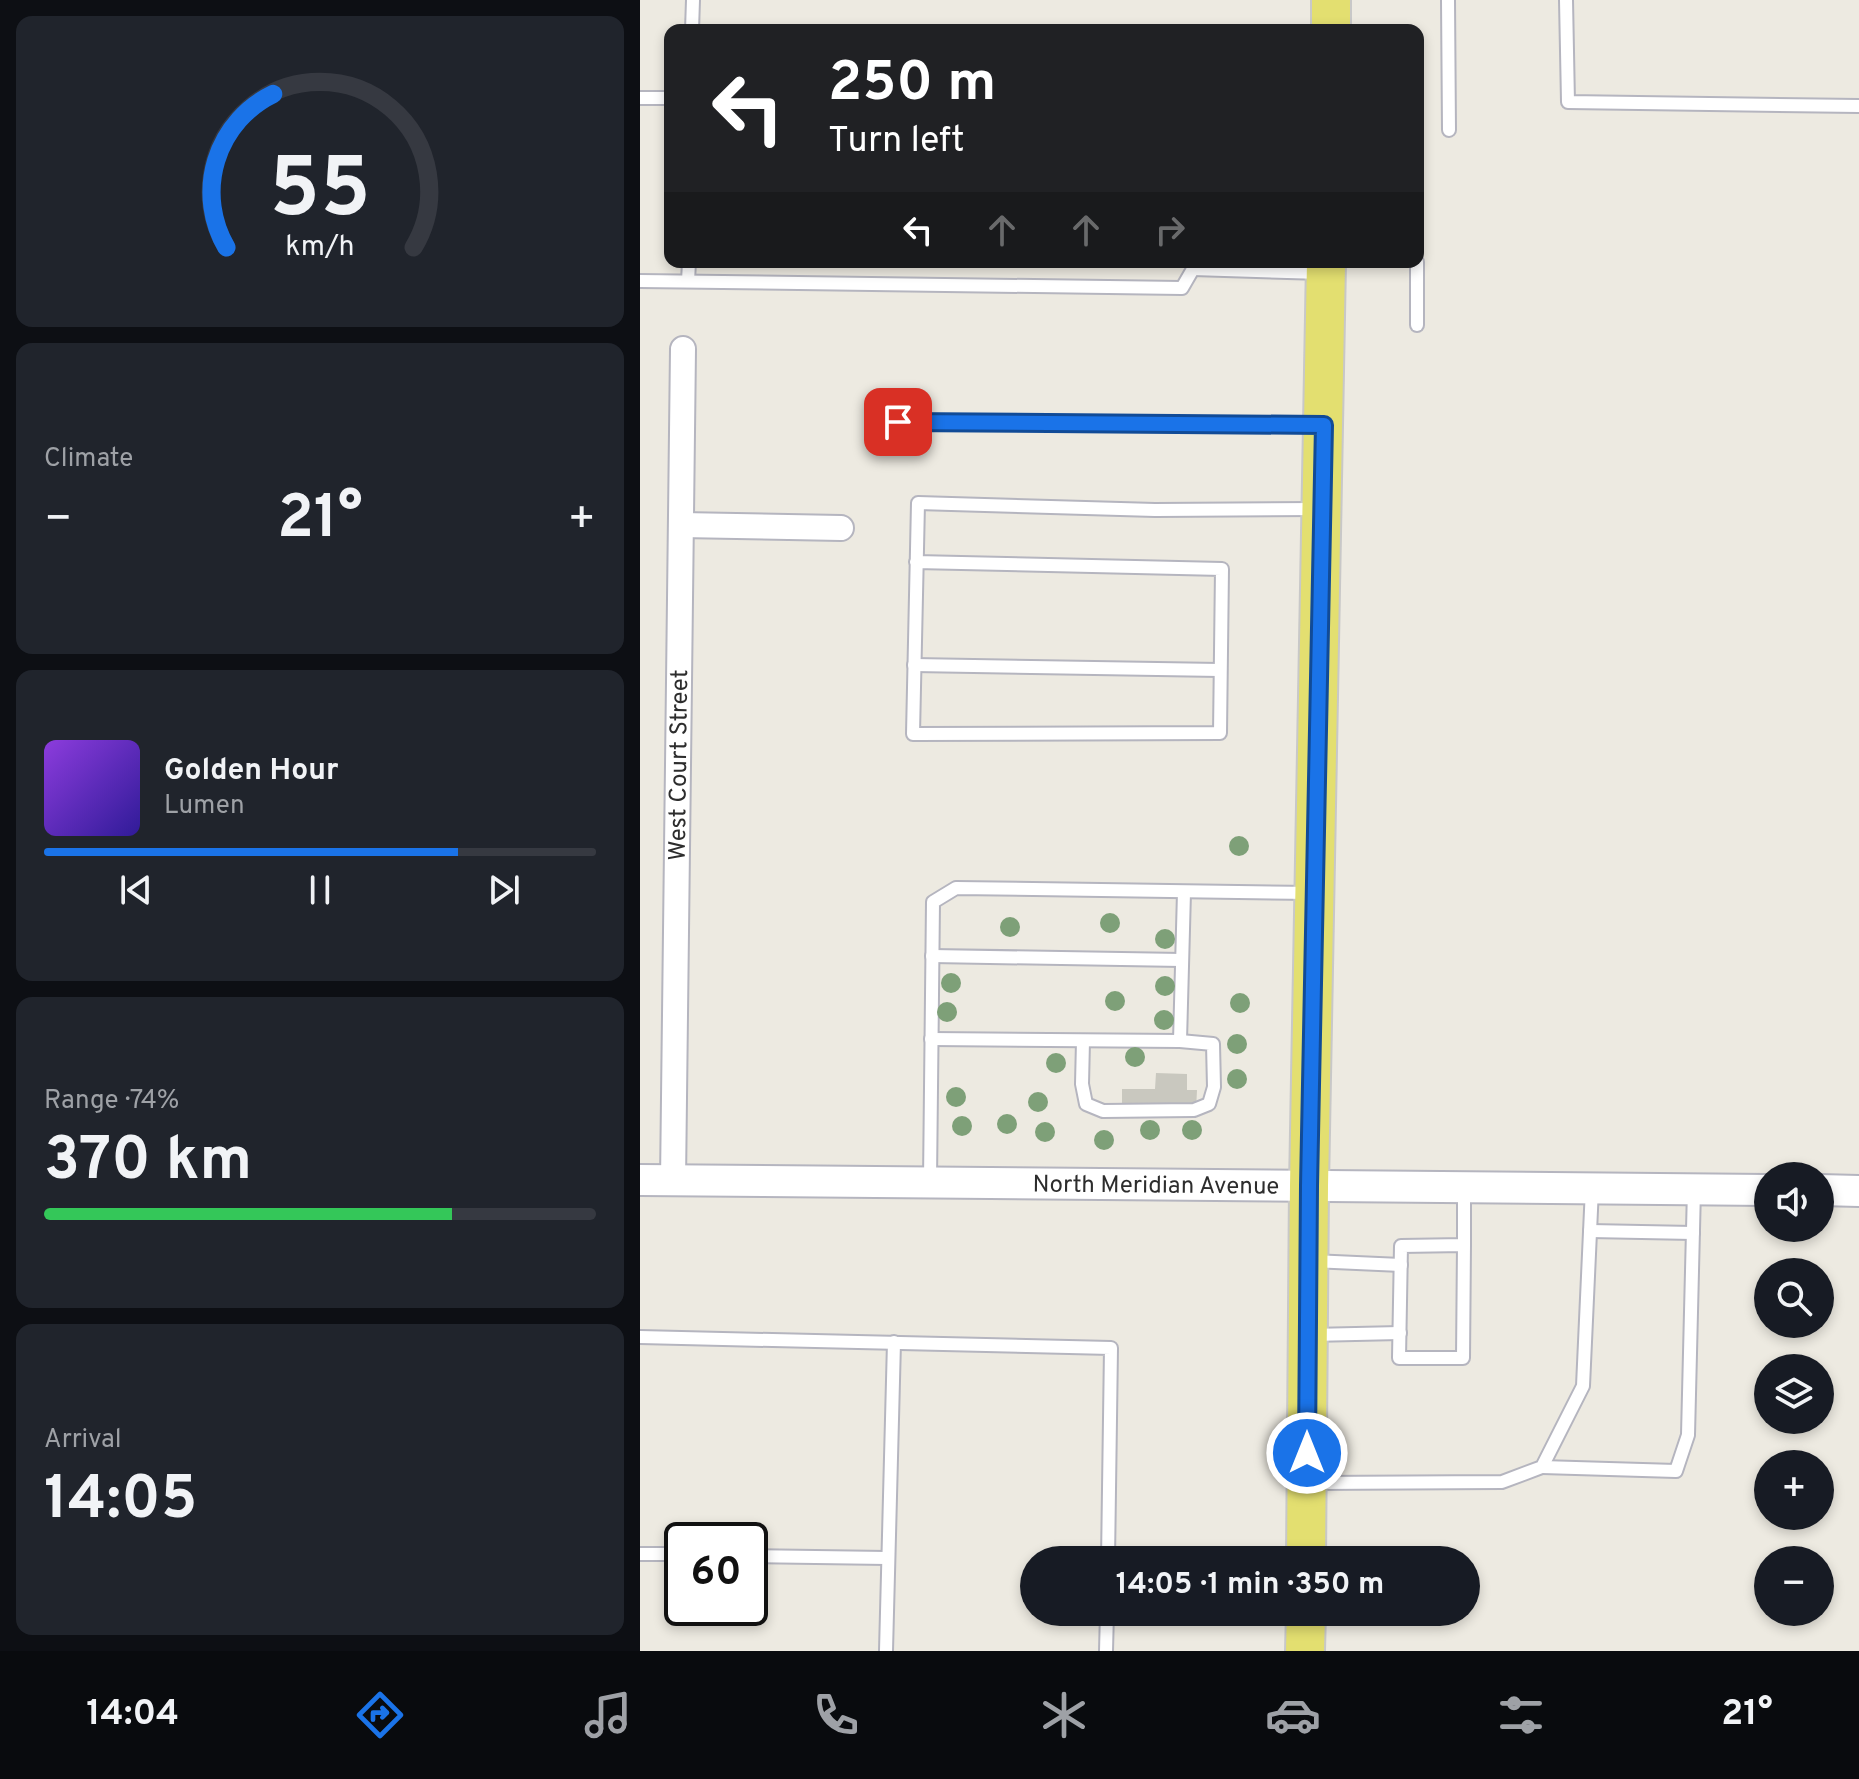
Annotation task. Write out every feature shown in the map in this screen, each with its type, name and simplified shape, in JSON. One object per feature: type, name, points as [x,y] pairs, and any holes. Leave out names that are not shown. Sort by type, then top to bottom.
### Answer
[{"type":"main road","points":[[1331,0],[1331,24]]},
{"type":"main road","points":[[1306,1546],[1309,1186],[1326,268]]},
{"type":"main road","points":[[1305,1651],[1306,1626]]},
{"type":"street","name":"West Court Street","points":[[673,1181],[683,349]]},
{"type":"street","points":[[681,525],[841,528]]},
{"type":"street","name":"North Meridian Avenue","points":[[640,1180],[1754,1190]]},
{"type":"street","points":[[1834,1190],[1859,1191]]},
{"type":"lane","points":[[692,24],[693,0]]},
{"type":"lane","points":[[1448,0],[1449,130]]},
{"type":"lane","points":[[1566,0],[1568,102],[1859,106]]},
{"type":"lane","points":[[640,98],[664,98]]},
{"type":"lane","points":[[688,281],[689,268]]},
{"type":"lane","points":[[640,281],[1182,288],[1192,268]]},
{"type":"lane","points":[[1417,268],[1417,325]]},
{"type":"lane","points":[[898,422],[1324,425]]},
{"type":"lane","points":[[916,562],[1222,569],[1220,733],[913,734],[916,562],[918,503],[1155,510],[1322,508]]},
{"type":"lane","points":[[914,665],[1220,670]]},
{"type":"lane","points":[[930,1183],[933,902],[956,888],[1315,893]]},
{"type":"lane","points":[[1180,1041],[1184,892]]},
{"type":"lane","points":[[932,956],[1182,960]]},
{"type":"lane","points":[[931,1039],[1180,1041],[1213,1044],[1214,1087],[1209,1104],[1194,1110],[1103,1111],[1086,1104],[1082,1084],[1083,1041]]},
{"type":"lane","points":[[1464,1187],[1464,1245],[1463,1358],[1399,1358],[1401,1246],[1464,1245]]},
{"type":"lane","points":[[1542,1467],[1583,1386],[1592,1188]]},
{"type":"lane","points":[[1307,1483],[1502,1482],[1542,1467],[1676,1471],[1688,1435],[1694,1189]]},
{"type":"lane","points":[[1590,1231],[1693,1233]]},
{"type":"lane","points":[[1309,1261],[1401,1265]]},
{"type":"lane","points":[[1308,1335],[1400,1333]]},
{"type":"lane","points":[[640,1337],[1111,1348],[1108,1546]]},
{"type":"lane","points":[[886,1651],[894,1342]]},
{"type":"lane","points":[[640,1554],[664,1554]]},
{"type":"lane","points":[[768,1556],[887,1558]]},
{"type":"lane","points":[[1106,1651],[1107,1626]]},
{"type":"building","points":[[1156,1073],[1187,1074],[1187,1090],[1197,1090],[1196,1111],[1122,1109],[1122,1089],[1155,1089]]},
{"type":"route","points":[[898,422],[1324,425],[1309,1186],[1307,1453]]}]
